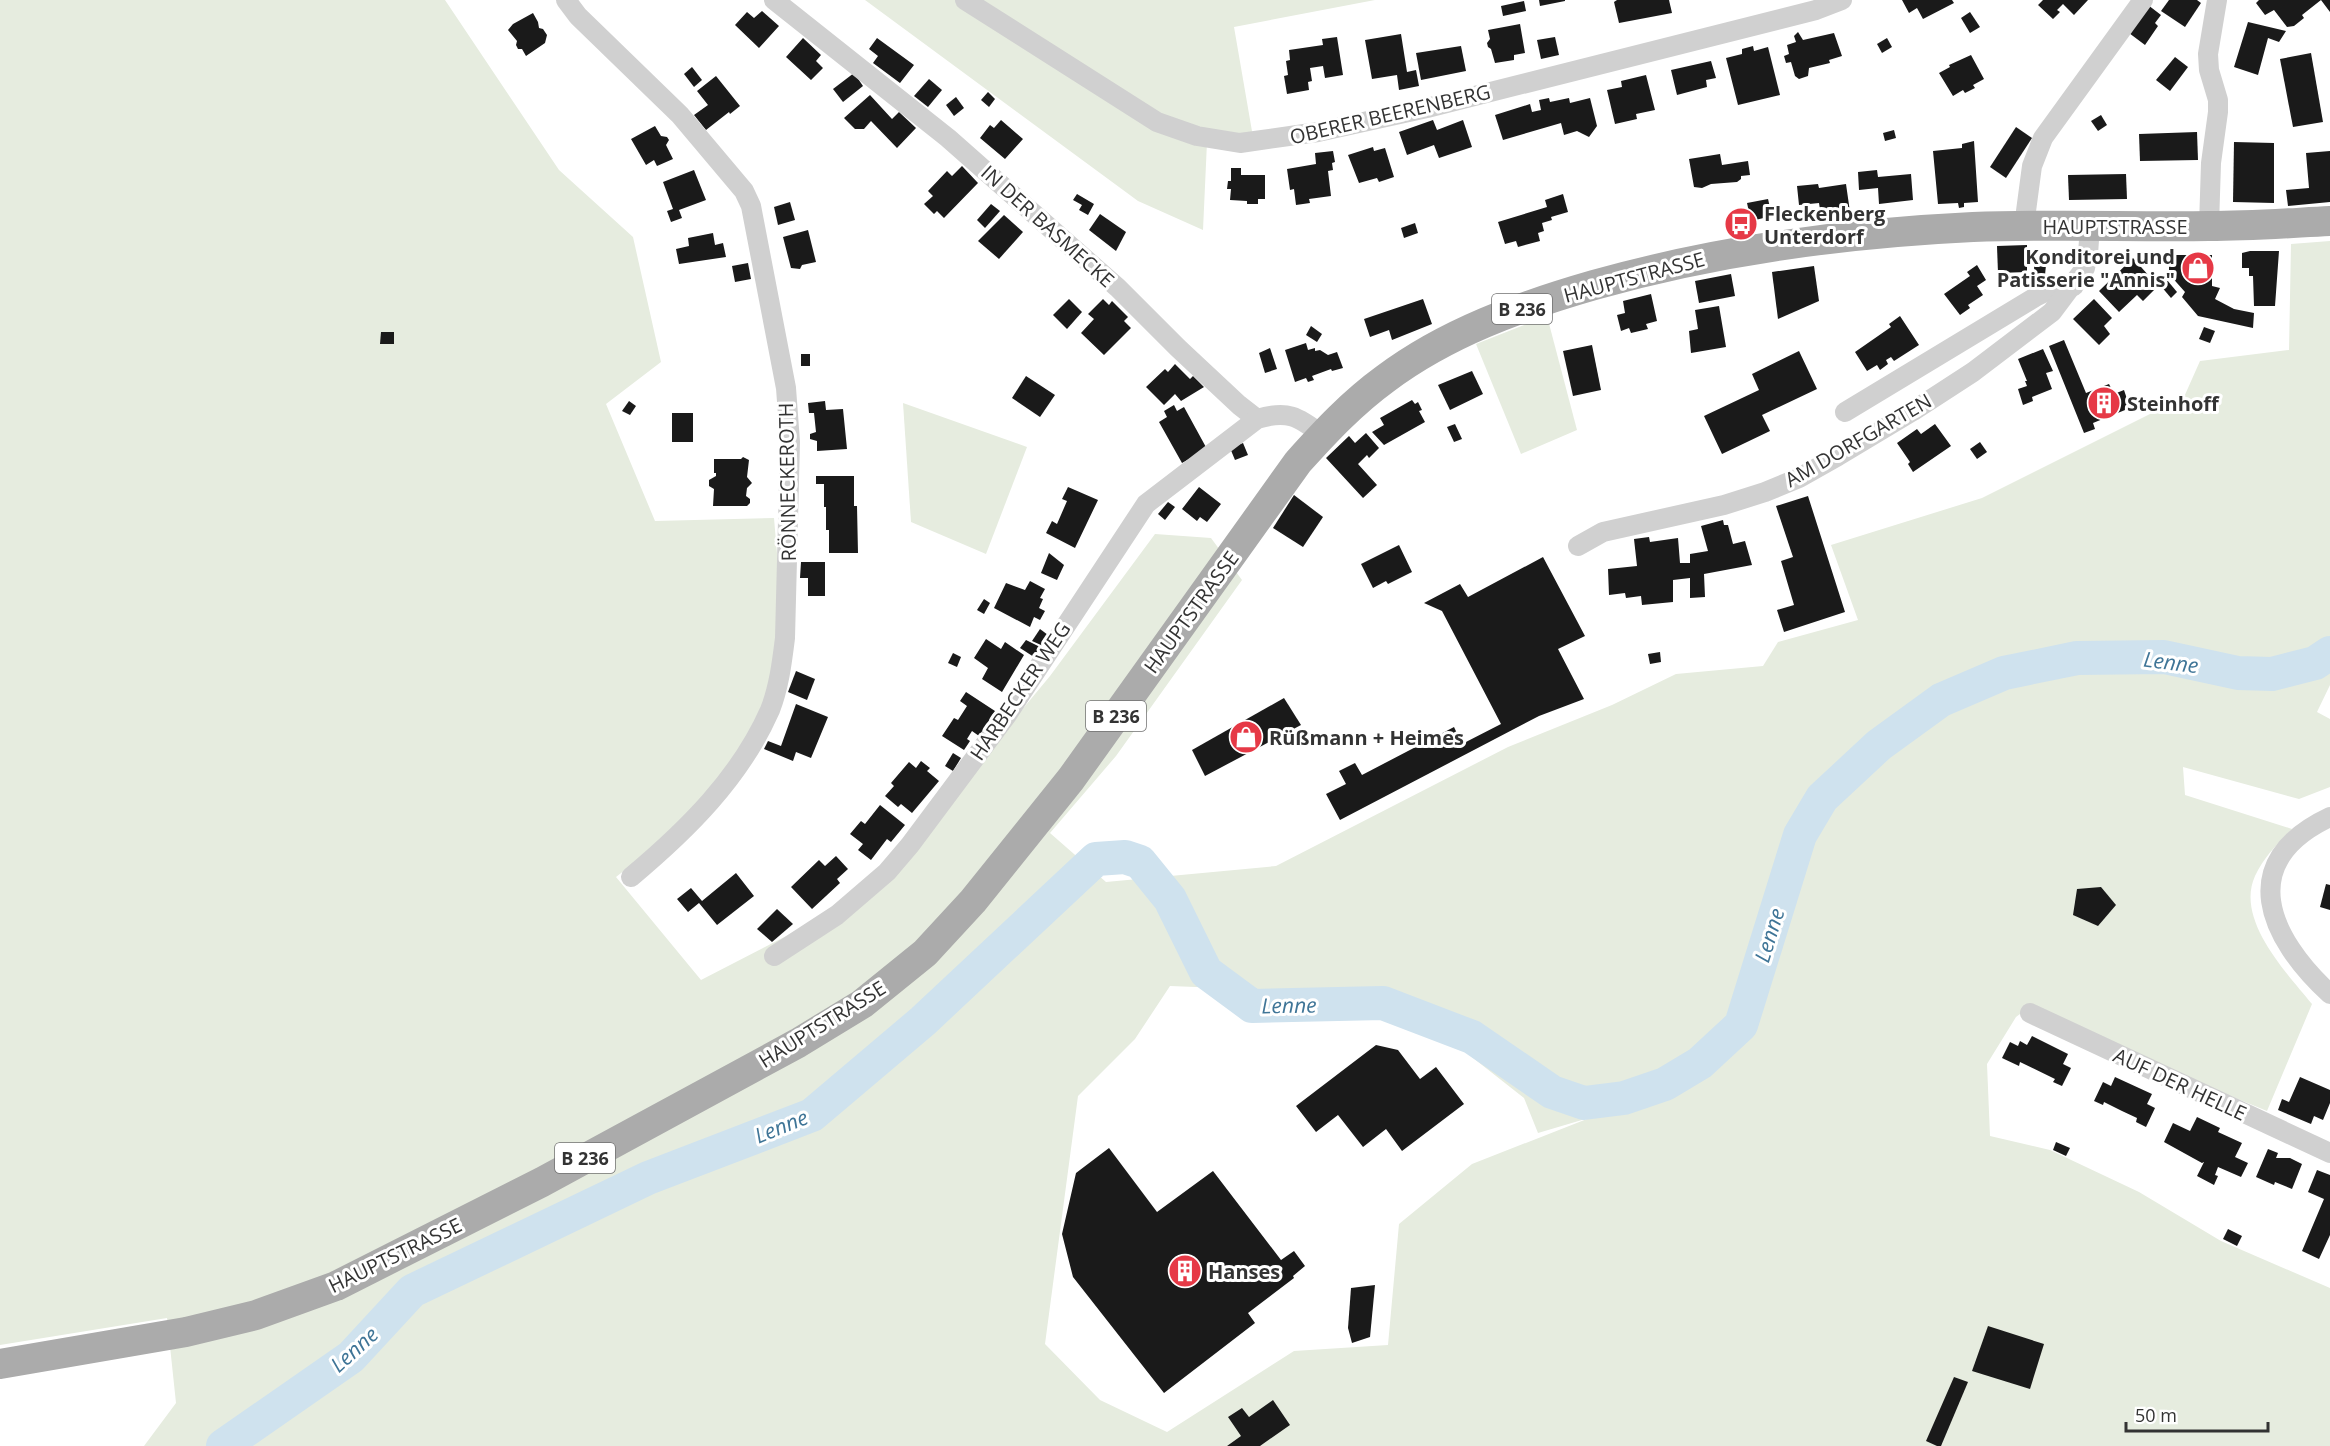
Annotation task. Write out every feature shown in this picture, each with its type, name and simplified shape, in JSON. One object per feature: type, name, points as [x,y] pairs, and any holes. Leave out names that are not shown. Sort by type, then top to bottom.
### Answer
[{"type":"main road","name":"HAUPTSTRASSE","points":[[0,1364],[186,1332],[256,1315],[336,1286],[542,1182],[798,1043],[862,1004],[925,953],[973,901],[1071,779],[1298,462],[1322,435],[1351,405],[1387,377],[1435,347],[1487,321],[1571,292],[1654,268],[1743,250],[1853,236],[1974,227],[2209,226],[2330,221]]},
{"type":"street","name":"RÖNNECKEROTH","points":[[566,0],[578,16],[680,115],[744,191],[751,206],[786,388],[790,442],[785,638],[782,668],[770,709],[733,774],[710,803],[631,877]]},
{"type":"street","name":"IN DER BASMECKE","points":[[774,0],[948,138],[1118,288],[1178,348],[1257,419]]},
{"type":"street","name":"OBERER BEERENBERG","points":[[965,0],[1157,122],[1197,136],[1240,143],[1318,132],[1427,108],[1816,10],[1842,0]]},
{"type":"street","points":[[2024,226],[2032,166],[2043,138],[2143,0]]},
{"type":"street","points":[[2209,226],[2211,163],[2218,100],[2208,54],[2217,0]]},
{"type":"street","name":"AM DORFGARTEN","points":[[1578,546],[1603,532],[1724,505],[1765,492],[1799,478],[1913,411],[1973,372],[2052,312],[2074,286],[2086,261],[2090,226]]},
{"type":"street","name":"AM DORFGARTEN","points":[[1845,412],[2037,296],[2053,288],[2074,286]]},
{"type":"street","points":[[1257,419],[1271,415],[1288,415],[1305,421],[1322,435]]},
{"type":"street","name":"HARBECKER WEG","points":[[774,956],[831,920],[887,872],[1007,716],[1146,504],[1257,419]]},
{"type":"street","points":[[2330,817],[2304,833],[2288,847],[2277,861],[2270,885],[2270,900],[2279,930],[2298,958],[2330,994]]},
{"type":"street","name":"AUF DER HELLE","points":[[2030,1013],[2330,1153]]},
{"type":"shaded area","points":[[0,0],[445,0],[559,170],[633,237],[661,362],[606,404],[655,521],[774,518],[781,601],[768,707],[732,768],[683,824],[616,877],[701,980],[800,929],[887,872],[1050,676],[1155,534],[1211,538],[1242,580],[1116,756],[1050,833],[1106,882],[1276,866],[1508,747],[1612,705],[1676,674],[1763,666],[1778,642],[1858,620],[1831,545],[1982,498],[2184,397],[2200,361],[2289,350],[2291,244],[2330,241],[2330,685],[2317,712],[2330,719],[2330,787],[2299,799],[2183,767],[2185,795],[2292,829],[2267,856],[2255,876],[2251,893],[2252,910],[2267,945],[2312,1004],[2267,1111],[2148,1062],[2032,1005],[2016,1017],[1987,1064],[1990,1136],[2050,1150],[2139,1192],[2221,1241],[2330,1288],[2330,1446],[144,1446],[176,1403],[167,1318],[0,1345]],"holes":[[[1170,986],[1393,995],[1524,1098],[1538,1133],[1592,1117],[1472,1164],[1399,1224],[1388,1345],[1294,1351],[1167,1432],[1100,1400],[1045,1344],[1078,1096],[1135,1039]]]},
{"type":"shaded area","points":[[865,0],[1375,0],[1234,27],[1253,137],[1207,142],[1203,230],[1138,201]]},
{"type":"shaded area","points":[[1547,316],[1577,430],[1521,454],[1476,344]]},
{"type":"shaded area","points":[[903,403],[1027,447],[986,554],[911,522]]},
{"type":"building","points":[[1539,0],[1565,0],[1565,1],[1540,6]]},
{"type":"building","points":[[1617,0],[1669,0],[1672,13],[1619,23],[1614,2]]},
{"type":"building","points":[[1902,0],[1952,0],[1954,3],[1923,19],[1917,8],[1909,13]]},
{"type":"building","points":[[2043,0],[2088,0],[2074,15],[2063,4],[2057,10],[2060,12],[2053,19],[2038,5]]},
{"type":"building","points":[[2169,0],[2197,0],[2201,3],[2185,27],[2161,11]]},
{"type":"building","points":[[2259,0],[2321,0],[2302,15],[2304,18],[2294,26],[2287,27],[2274,10],[2265,15],[2256,3]]},
{"type":"building","points":[[2321,0],[2330,0],[2330,12]]},
{"type":"building","points":[[1524,1],[1526,11],[1503,16],[1501,6]]},
{"type":"building","points":[[2148,5],[2161,15],[2155,23],[2158,26],[2145,45],[2129,33]]},
{"type":"building","points":[[762,11],[779,26],[759,48],[735,25],[747,12],[754,18]]},
{"type":"building","points":[[1970,12],[1980,27],[1970,33],[1961,18]]},
{"type":"building","points":[[533,13],[539,28],[543,29],[547,35],[545,43],[526,56],[522,49],[518,49],[517,41],[508,30],[513,24]]},
{"type":"building","points":[[2248,22],[2286,31],[2279,42],[2268,38],[2258,75],[2234,67]]},
{"type":"building","points":[[1520,24],[1525,53],[1514,55],[1514,60],[1495,63],[1487,43],[1490,39],[1488,30]]},
{"type":"building","points":[[1798,32],[1803,40],[1834,33],[1842,56],[1829,60],[1830,63],[1809,68],[1808,76],[1799,79],[1795,76],[1791,62],[1786,63],[1784,56],[1789,54],[1787,45],[1796,42],[1794,36]]},
{"type":"building","points":[[1401,34],[1407,72],[1416,70],[1419,86],[1399,90],[1397,75],[1372,79],[1365,40]]},
{"type":"building","points":[[1337,37],[1343,75],[1325,78],[1323,66],[1310,68],[1312,81],[1308,82],[1309,90],[1287,94],[1284,76],[1288,75],[1286,61],[1290,60],[1289,50],[1323,45],[1322,39]]},
{"type":"building","points":[[1555,37],[1559,55],[1541,59],[1537,40]]},
{"type":"building","points":[[803,38],[821,55],[816,61],[823,68],[811,80],[786,57]]},
{"type":"building","points":[[877,38],[914,65],[900,83],[873,63],[878,56],[869,49]]},
{"type":"building","points":[[1887,38],[1892,47],[1882,53],[1877,44]]},
{"type":"building","points":[[1461,46],[1466,71],[1421,80],[1416,53]]},
{"type":"building","points":[[1753,46],[1754,51],[1768,47],[1780,95],[1738,105],[1726,58],[1742,54],[1742,49]]},
{"type":"building","points":[[2311,53],[2323,122],[2293,127],[2280,59]]},
{"type":"building","points":[[1971,55],[1984,79],[1973,85],[1975,88],[1965,93],[1963,90],[1953,96],[1939,73],[1950,67],[1949,65]]},
{"type":"building","points":[[2175,57],[2188,67],[2170,91],[2156,80]]},
{"type":"building","points":[[1711,61],[1716,78],[1706,80],[1707,87],[1677,95],[1671,70]]},
{"type":"building","points":[[692,67],[702,80],[694,87],[684,74]]},
{"type":"building","points":[[854,73],[863,86],[843,102],[833,89]]},
{"type":"building","points":[[1646,75],[1655,110],[1636,114],[1637,119],[1615,124],[1607,90],[1622,87],[1621,81]]},
{"type":"building","points":[[716,76],[740,106],[706,130],[694,115],[708,105],[697,91]]},
{"type":"building","points":[[929,79],[942,90],[928,107],[914,96]]},
{"type":"building","points":[[988,92],[995,99],[989,107],[981,100]]},
{"type":"building","points":[[870,95],[892,119],[899,112],[916,128],[897,148],[871,121],[864,129],[855,129],[844,118]]},
{"type":"building","points":[[956,97],[964,108],[954,116],[946,105]]},
{"type":"building","points":[[1549,98],[1550,102],[1569,98],[1570,103],[1590,98],[1597,126],[1589,137],[1577,131],[1564,135],[1561,123],[1503,140],[1495,115],[1530,104],[1532,112],[1541,110],[1539,100]]},
{"type":"building","points":[[2101,115],[2107,125],[2098,131],[2091,121]]},
{"type":"building","points":[[1001,120],[1023,139],[1005,159],[980,138],[990,125],[994,128]]},
{"type":"building","points":[[1433,120],[1437,130],[1463,120],[1472,147],[1439,158],[1434,145],[1407,155],[1399,132]]},
{"type":"building","points":[[655,126],[661,136],[669,140],[666,145],[673,159],[657,166],[654,160],[646,165],[631,139]]},
{"type":"building","points":[[2016,127],[2032,138],[2006,178],[1990,167]]},
{"type":"building","points":[[1894,130],[1896,138],[1885,141],[1883,133]]},
{"type":"building","points":[[2197,132],[2198,160],[2140,161],[2139,134]]},
{"type":"building","points":[[1974,141],[1978,202],[1964,203],[1964,207],[1959,208],[1958,203],[1938,204],[1933,151],[1962,148],[1962,144]]},
{"type":"building","points":[[2234,142],[2274,143],[2274,203],[2233,202]]},
{"type":"building","points":[[1373,147],[1374,151],[1385,148],[1394,177],[1379,182],[1377,178],[1359,183],[1348,155]]},
{"type":"building","points":[[1333,151],[1335,162],[1332,163],[1333,170],[1328,171],[1331,196],[1309,199],[1310,203],[1296,205],[1294,189],[1290,190],[1287,169],[1316,164],[1315,153]]},
{"type":"building","points":[[2330,151],[2330,202],[2288,206],[2286,190],[2309,188],[2306,153]]},
{"type":"building","points":[[1720,154],[1722,165],[1748,161],[1750,175],[1741,176],[1737,182],[1711,184],[1702,188],[1694,187],[1689,159]]},
{"type":"building","points":[[962,166],[978,183],[944,218],[937,211],[934,214],[924,204],[933,196],[928,191],[947,171],[952,176]]},
{"type":"building","points":[[1231,168],[1241,168],[1241,175],[1265,175],[1265,199],[1258,199],[1258,204],[1230,200],[1231,189],[1227,189],[1228,181],[1231,181]]},
{"type":"building","points":[[694,170],[706,200],[679,210],[682,218],[671,222],[667,211],[673,209],[663,182]]},
{"type":"building","points":[[1877,170],[1878,177],[1911,174],[1913,200],[1879,204],[1878,188],[1859,190],[1858,172]]},
{"type":"building","points":[[2126,174],[2127,199],[2069,200],[2068,175]]},
{"type":"building","points":[[1818,184],[1819,188],[1846,184],[1850,212],[1838,213],[1838,217],[1832,218],[1832,214],[1821,216],[1819,203],[1799,205],[1797,186]]},
{"type":"building","points":[[1077,194],[1094,204],[1088,215],[1079,210],[1082,205],[1073,200]]},
{"type":"building","points":[[1563,194],[1568,212],[1551,217],[1552,220],[1542,223],[1544,231],[1538,233],[1540,241],[1518,247],[1516,241],[1505,244],[1498,222],[1547,207],[1545,200]]},
{"type":"building","points":[[1768,199],[1772,216],[1751,221],[1747,203]]},
{"type":"building","points":[[790,202],[795,220],[778,225],[774,207]]},
{"type":"building","points":[[991,204],[1000,211],[985,228],[977,220]]},
{"type":"building","points":[[1100,214],[1126,232],[1116,251],[1089,230]]},
{"type":"building","points":[[1004,215],[1023,232],[999,259],[978,241]]},
{"type":"building","points":[[1415,223],[1418,233],[1404,238],[1401,228]]},
{"type":"building","points":[[808,230],[816,262],[802,265],[800,269],[791,268],[783,237]]},
{"type":"building","points":[[713,233],[715,245],[723,243],[726,257],[679,264],[676,249],[689,246],[688,238]]},
{"type":"building","points":[[2027,245],[2027,272],[1998,273],[1997,246]]},
{"type":"building","points":[[2279,251],[2275,306],[2254,306],[2253,276],[2249,276],[2249,268],[2242,268],[2242,253]]},
{"type":"building","points":[[2169,255],[2212,255],[2212,286],[2220,288],[2215,299],[2234,309],[2254,313],[2253,328],[2198,316],[2182,297],[2185,292],[2169,274]]},
{"type":"building","points":[[2133,258],[2158,286],[2143,301],[2137,295],[2119,312],[2099,291]]},
{"type":"building","points":[[748,263],[751,279],[735,282],[732,266]]},
{"type":"building","points":[[1977,265],[1986,280],[1977,286],[1983,295],[1968,305],[1970,308],[1960,315],[1944,294],[1970,276],[1967,272]]},
{"type":"building","points":[[2046,265],[2045,275],[2042,279],[2035,280],[2034,266]]},
{"type":"building","points":[[1814,266],[1819,301],[1778,319],[1772,272]]},
{"type":"building","points":[[1731,274],[1735,296],[1699,303],[1695,281]]},
{"type":"building","points":[[2167,280],[2177,292],[2171,298],[2160,285]]},
{"type":"building","points":[[1651,294],[1657,321],[1646,324],[1648,329],[1631,333],[1629,328],[1621,331],[1617,315],[1625,313],[1623,301]]},
{"type":"building","points":[[1069,299],[1082,312],[1067,329],[1053,315]]},
{"type":"building","points":[[1103,299],[1109,305],[1112,301],[1128,317],[1124,321],[1131,328],[1104,355],[1081,333],[1094,319],[1088,314]]},
{"type":"building","points":[[1423,299],[1432,324],[1392,340],[1389,330],[1370,337],[1364,319]]},
{"type":"building","points":[[2094,299],[2112,318],[2104,326],[2110,334],[2099,345],[2073,319]]},
{"type":"building","points":[[1719,306],[1726,347],[1691,353],[1689,331],[1698,329],[1695,310]]},
{"type":"building","points":[[1900,316],[1919,345],[1894,361],[1891,357],[1886,360],[1888,364],[1880,370],[1877,365],[1867,371],[1855,352],[1891,327],[1889,324]]},
{"type":"building","points":[[1311,326],[1322,334],[1317,342],[1306,335]]},
{"type":"building","points":[[2204,327],[2215,331],[2210,343],[2199,339]]},
{"type":"building","points":[[381,332],[394,332],[394,344],[380,344]]},
{"type":"building","points":[[2064,340],[2086,393],[2109,384],[2114,394],[2124,390],[2130,408],[2093,423],[2095,429],[2084,433],[2049,346]]},
{"type":"building","points":[[1306,343],[1308,350],[1315,348],[1315,351],[1320,350],[1328,355],[1337,352],[1343,368],[1332,371],[1331,369],[1312,376],[1314,380],[1308,382],[1306,378],[1295,382],[1285,350]]},
{"type":"building","points":[[1592,345],[1601,390],[1573,396],[1563,351]]},
{"type":"building","points":[[1270,348],[1277,369],[1265,373],[1259,353]]},
{"type":"building","points":[[2043,349],[2053,371],[2046,373],[2052,389],[2032,397],[2033,401],[2023,405],[2018,389],[2027,386],[2025,381],[2027,381],[2018,359]]},
{"type":"building","points":[[1799,351],[1817,389],[1762,415],[1770,431],[1722,454],[1704,416],[1759,390],[1752,374]]},
{"type":"building","points":[[801,354],[810,354],[810,366],[801,366]]},
{"type":"building","points":[[1175,364],[1190,379],[1193,376],[1204,387],[1181,401],[1175,394],[1164,405],[1146,387],[1165,369],[1168,372]]},
{"type":"building","points":[[1472,371],[1483,394],[1450,410],[1438,385]]},
{"type":"building","points":[[1026,376],[1055,395],[1040,417],[1012,398]]},
{"type":"building","points":[[1412,400],[1415,404],[1418,402],[1422,410],[1419,411],[1425,422],[1384,445],[1372,432],[1384,425],[1380,418]]},
{"type":"building","points":[[629,401],[636,406],[630,415],[622,411]]},
{"type":"building","points":[[825,401],[826,410],[843,409],[847,449],[817,451],[817,441],[810,439],[810,434],[816,432],[814,413],[809,413],[808,403]]},
{"type":"building","points":[[1174,405],[1177,411],[1184,407],[1207,449],[1182,463],[1159,422],[1167,417],[1164,411]]},
{"type":"building","points":[[672,413],[693,413],[693,442],[672,442]]},
{"type":"building","points":[[1455,424],[1462,439],[1454,442],[1447,427]]},
{"type":"building","points":[[1935,424],[1951,446],[1913,472],[1908,464],[1910,462],[1897,443],[1917,429],[1921,434]]},
{"type":"building","points":[[1366,433],[1379,448],[1369,458],[1367,455],[1358,464],[1377,485],[1363,498],[1326,458],[1349,436],[1355,443]]},
{"type":"building","points":[[1980,442],[1987,452],[1977,459],[1970,449]]},
{"type":"building","points":[[1243,443],[1248,455],[1235,460],[1230,448]]},
{"type":"building","points":[[743,457],[749,460],[747,477],[752,483],[747,488],[746,496],[750,499],[750,503],[747,506],[713,506],[714,489],[709,486],[709,480],[716,476],[714,459],[741,459]]},
{"type":"building","points":[[816,476],[854,476],[858,553],[829,553],[824,484],[816,484]]},
{"type":"building","points":[[1068,487],[1098,500],[1075,548],[1046,533],[1052,521],[1057,524],[1067,501],[1062,499]]},
{"type":"building","points":[[1199,487],[1221,504],[1207,522],[1200,517],[1197,521],[1182,509]]},
{"type":"building","points":[[1294,495],[1323,517],[1303,547],[1273,528]]},
{"type":"building","points":[[1808,496],[1845,612],[1784,632],[1777,610],[1794,605],[1781,561],[1793,557],[1776,506]]},
{"type":"building","points":[[1168,502],[1175,507],[1165,520],[1158,514]]},
{"type":"building","points":[[1723,520],[1724,525],[1728,525],[1733,544],[1745,541],[1752,565],[1704,574],[1705,597],[1690,598],[1690,578],[1673,580],[1673,602],[1642,605],[1641,596],[1626,598],[1625,593],[1609,595],[1608,569],[1637,566],[1634,539],[1649,537],[1650,542],[1678,538],[1680,563],[1690,563],[1690,554],[1708,551],[1701,526]]},
{"type":"building","points":[[1399,545],[1412,572],[1388,584],[1386,581],[1373,588],[1361,564]]},
{"type":"building","points":[[1049,553],[1064,565],[1057,580],[1041,573]]},
{"type":"building","points":[[1543,557],[1585,636],[1558,649],[1584,699],[1539,716],[1340,820],[1326,794],[1346,784],[1339,771],[1355,763],[1362,775],[1454,727],[1462,744],[1501,724],[1442,611],[1424,603],[1460,584],[1468,597]]},
{"type":"building","points":[[801,562],[825,562],[825,596],[808,596],[808,578],[800,578]]},
{"type":"building","points":[[1030,581],[1045,589],[1040,598],[1043,599],[1039,608],[1045,611],[1040,620],[1034,617],[1030,627],[994,608],[1006,583],[1025,590]]},
{"type":"building","points":[[984,599],[990,603],[984,614],[977,610]]},
{"type":"building","points":[[1040,629],[1048,635],[1041,645],[1032,641]]},
{"type":"building","points":[[986,639],[1001,649],[1005,642],[1024,655],[1002,692],[982,679],[988,668],[974,658]]},
{"type":"building","points":[[1026,640],[1040,647],[1034,657],[1020,648]]},
{"type":"building","points":[[1660,652],[1661,662],[1650,664],[1648,654]]},
{"type":"building","points":[[953,653],[961,657],[957,667],[948,663]]},
{"type":"building","points":[[796,671],[815,679],[807,700],[788,692]]},
{"type":"building","points":[[966,692],[995,711],[979,736],[972,731],[967,739],[970,741],[964,750],[942,736],[954,718],[958,720],[967,706],[960,701]]},
{"type":"building","name":"Rüßmann + Heimes","points":[[1284,698],[1301,725],[1205,776],[1192,750]]},
{"type":"building","points":[[796,704],[828,717],[811,758],[796,752],[793,761],[764,749],[768,741],[781,746]]},
{"type":"building","points":[[953,753],[961,758],[953,771],[945,766]]},
{"type":"building","points":[[921,761],[930,768],[927,771],[939,781],[912,813],[901,804],[898,807],[885,796],[894,786],[891,783],[909,762],[916,768]]},
{"type":"building","points":[[880,805],[905,825],[891,842],[887,839],[871,860],[858,850],[863,844],[850,834],[861,821],[865,824]]},
{"type":"building","points":[[836,856],[848,869],[837,879],[840,883],[812,909],[791,887],[819,860],[825,866]]},
{"type":"building","points":[[736,873],[754,896],[717,925],[699,903],[688,912],[677,899],[691,888],[702,901]]},
{"type":"building","points":[[2326,884],[2330,885],[2330,910],[2320,907]]},
{"type":"building","points":[[2101,887],[2116,905],[2098,926],[2073,915],[2077,889]]},
{"type":"building","points":[[777,909],[793,924],[772,942],[757,929]]},
{"type":"building","points":[[2032,1036],[2068,1054],[2063,1064],[2071,1068],[2062,1086],[2053,1082],[2055,1079],[2020,1062],[2019,1066],[2002,1058],[2010,1042],[2018,1046],[2020,1041],[2027,1045]]},
{"type":"building","points":[[1376,1045],[1398,1050],[1420,1079],[1436,1067],[1464,1104],[1402,1151],[1386,1129],[1363,1147],[1338,1115],[1316,1132],[1296,1106]]},
{"type":"building","points":[[2115,1077],[2152,1094],[2147,1104],[2155,1108],[2146,1127],[2136,1122],[2137,1118],[2104,1102],[2103,1105],[2094,1101],[2103,1082],[2111,1086]]},
{"type":"building","points":[[2300,1077],[2330,1090],[2330,1103],[2323,1120],[2314,1116],[2311,1124],[2278,1110],[2282,1099],[2289,1102]]},
{"type":"building","points":[[2197,1117],[2220,1128],[2218,1132],[2242,1143],[2235,1157],[2248,1163],[2241,1177],[2218,1167],[2215,1175],[2218,1176],[2214,1185],[2197,1176],[2204,1162],[2164,1142],[2173,1123],[2190,1131]]},
{"type":"building","points":[[2056,1142],[2070,1148],[2066,1156],[2053,1150]]},
{"type":"building","name":"Hanses","points":[[1109,1148],[1157,1212],[1213,1171],[1281,1260],[1294,1251],[1305,1266],[1293,1276],[1294,1278],[1248,1313],[1255,1323],[1164,1393],[1073,1277],[1062,1234],[1076,1173]]},
{"type":"building","points":[[2268,1149],[2278,1153],[2276,1158],[2290,1158],[2302,1164],[2292,1189],[2275,1182],[2274,1185],[2256,1177]]},
{"type":"building","points":[[2317,1170],[2330,1175],[2330,1235],[2319,1259],[2302,1251],[2324,1199],[2308,1192]]},
{"type":"building","points":[[2228,1229],[2242,1236],[2237,1246],[2223,1239]]},
{"type":"building","points":[[1375,1285],[1370,1337],[1352,1343],[1348,1328],[1351,1288]]},
{"type":"building","points":[[1988,1326],[2044,1344],[2030,1389],[1972,1371]]},
{"type":"building","points":[[1954,1377],[1968,1382],[1941,1446],[1937,1446],[1926,1441]]},
{"type":"building","points":[[1273,1400],[1290,1425],[1260,1446],[1227,1446],[1241,1436],[1228,1417],[1242,1408],[1249,1417]]},
{"type":"waterway","name":"Lenne","points":[[223,1446],[351,1357],[412,1291],[648,1178],[812,1115],[923,1021],[1096,859],[1125,857],[1140,862],[1170,899],[1206,972],[1252,1006],[1383,1003],[1472,1037],[1552,1092],[1584,1103],[1624,1098],[1665,1084],[1700,1063],[1741,1025],[1800,835],[1822,798],[1879,745],[1941,700],[2004,673],[2077,658],[2164,657],[2238,673],[2272,674],[2315,663],[2330,653]]},
{"type":"place","name":"Fleckenberg Unterdorf","points":[[1741,224]]},
{"type":"place","name":"Konditorei und Patisserie \"Annis\"","points":[[2198,268]]},
{"type":"place","name":"Steinhoff","points":[[2104,403]]},
{"type":"place","name":"Rüßmann + Heimes","points":[[1246,737]]},
{"type":"place","name":"Hanses","points":[[1185,1271]]}]
